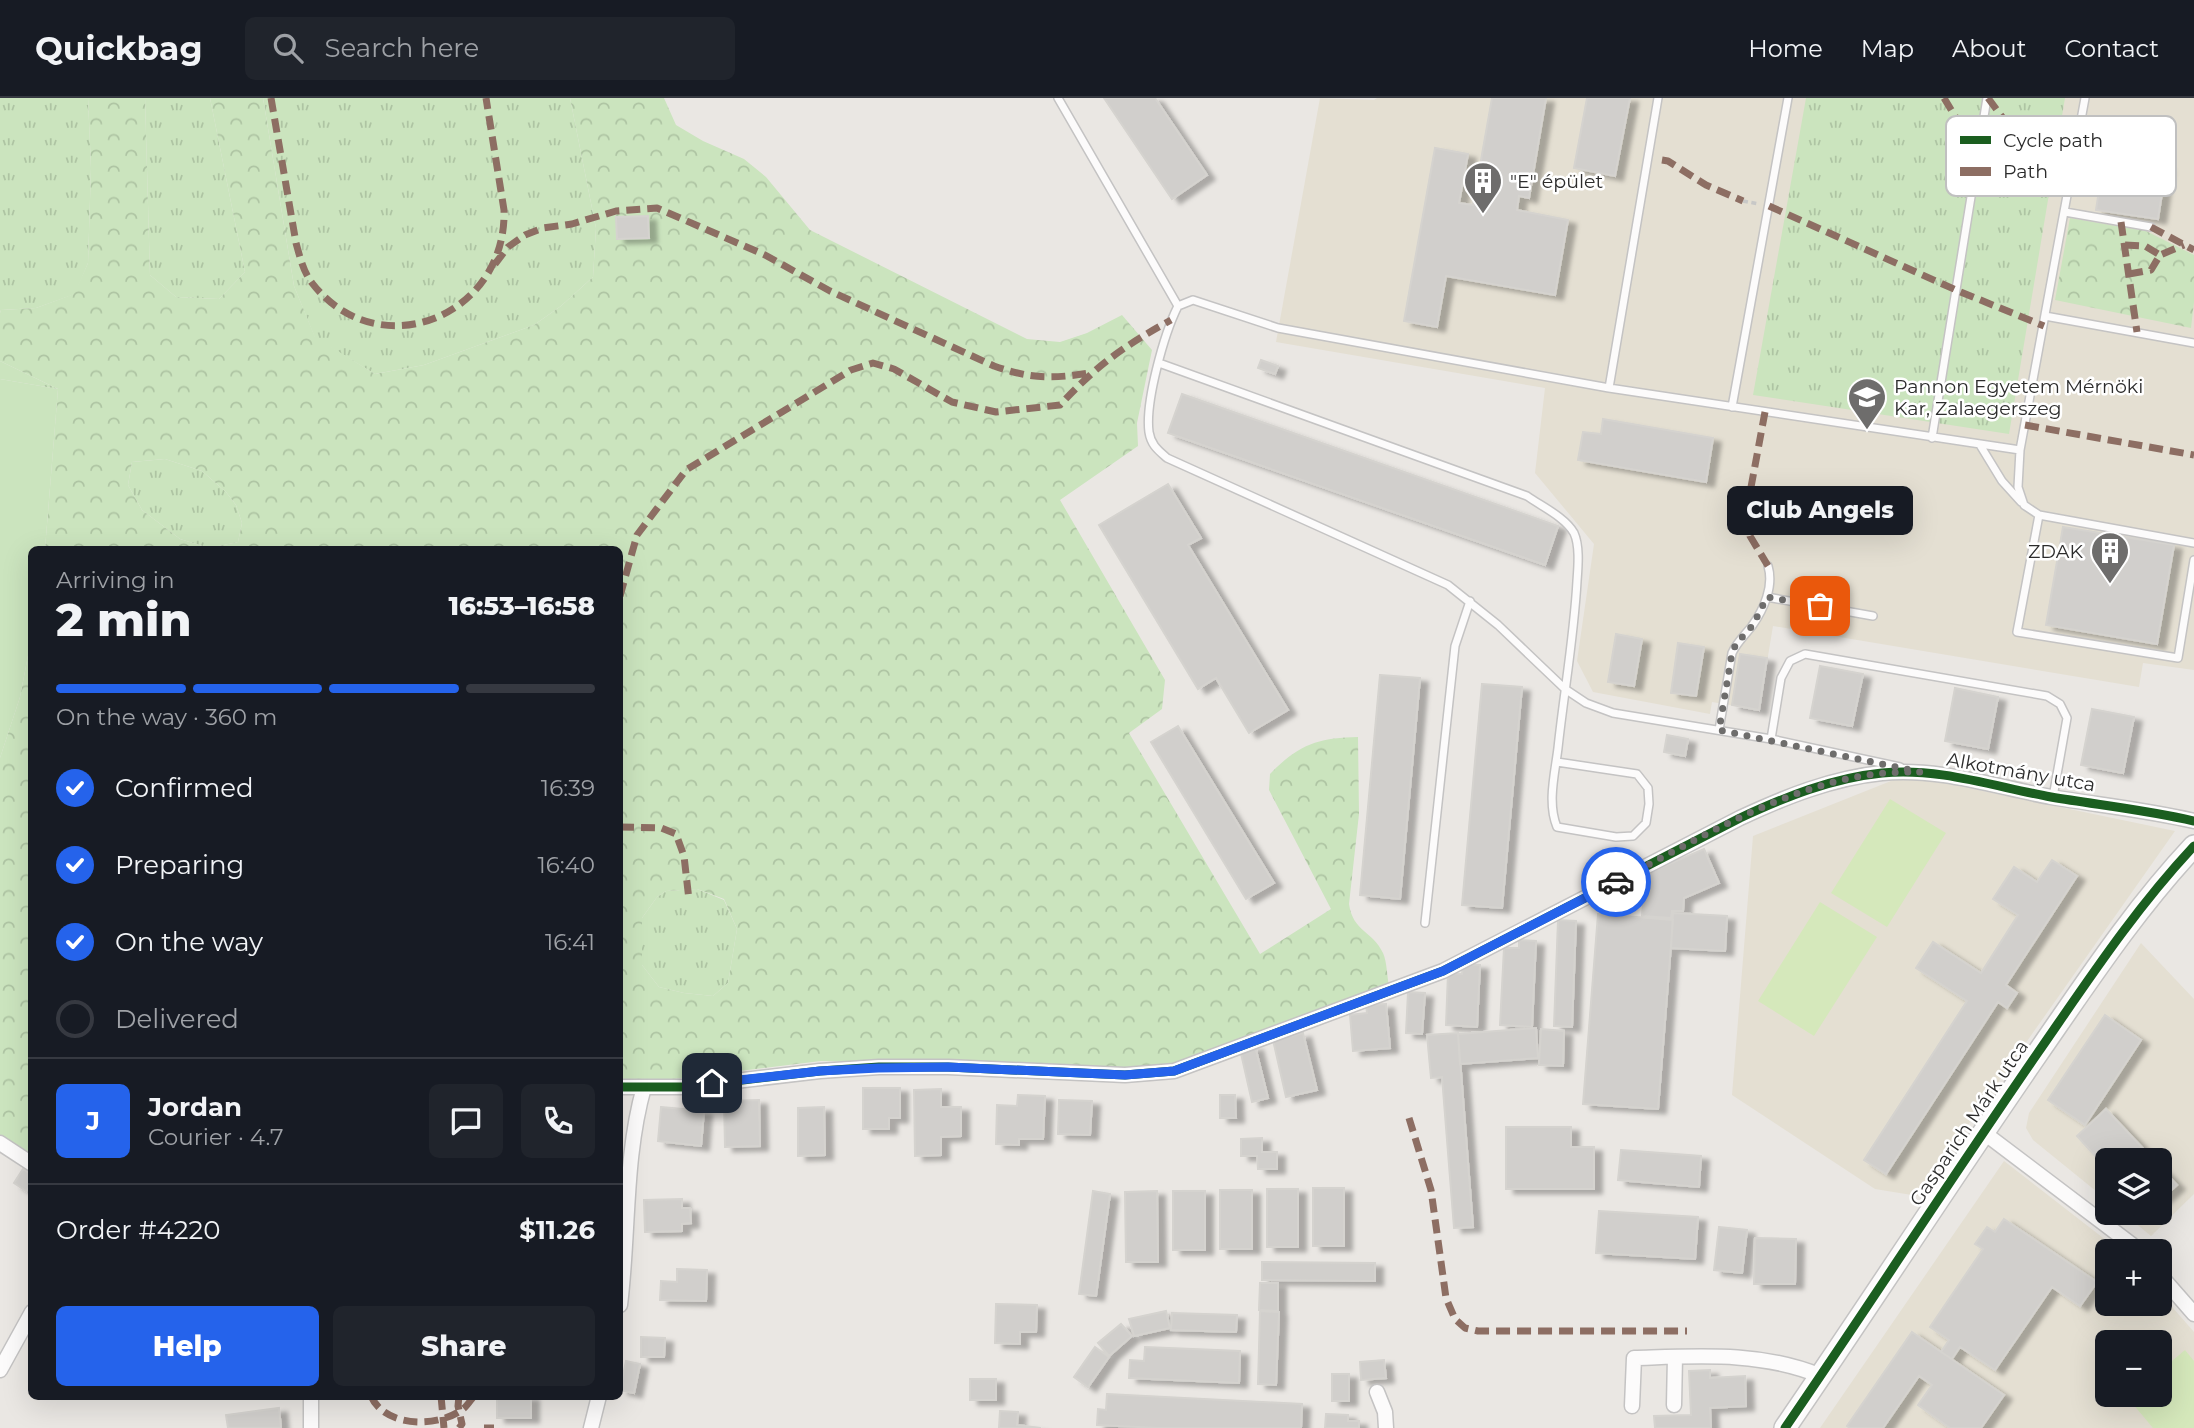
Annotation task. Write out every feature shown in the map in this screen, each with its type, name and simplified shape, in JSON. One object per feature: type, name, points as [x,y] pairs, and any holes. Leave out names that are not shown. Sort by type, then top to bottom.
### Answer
[{"type":"street","name":"Alkotmány utca","points":[[623,1087],[684,1087],[820,1071],[878,1068],[948,1067],[1125,1075],[1174,1071],[1443,971],[1740,818],[1779,800],[1852,777],[1920,772],[2194,821]]},
{"type":"street","name":"Gasparich Márk utca","points":[[1785,1428],[1983,1132],[2116,940],[2168,873],[2194,846]]},
{"type":"street","points":[[623,1277],[631,1156],[644,1087]]},
{"type":"street","points":[[1983,1132],[2124,1239]]},
{"type":"street","points":[[0,1143],[28,1161]]},
{"type":"street","points":[[2172,1289],[2194,1314]]},
{"type":"street","points":[[0,1370],[28,1319]]},
{"type":"street","points":[[1632,1406],[1634,1358],[1740,1356],[1803,1369],[1821,1376]]},
{"type":"street","points":[[1674,1405],[1675,1357]]},
{"type":"street","points":[[1377,1392],[1385,1412],[1386,1428]]},
{"type":"street","points":[[311,1400],[311,1428]]},
{"type":"street","points":[[591,1428],[598,1400]]},
{"type":"lane","points":[[1058,98],[1178,306]]},
{"type":"lane","points":[[1609,388],[1658,98]]},
{"type":"lane","points":[[1732,407],[1788,98]]},
{"type":"lane","points":[[1984,116],[1987,98]]},
{"type":"lane","points":[[2082,116],[2085,98]]},
{"type":"lane","points":[[1932,438],[1971,196]]},
{"type":"lane","points":[[2024,505],[2018,487],[2020,450],[2068,196]]},
{"type":"lane","points":[[2065,212],[2151,227]]},
{"type":"lane","points":[[1920,772],[1771,739],[1613,713],[1586,703],[1564,689],[1470,601],[1448,585],[1167,458],[1154,447],[1149,433],[1149,413],[1158,363],[1171,320],[1178,306],[1193,300],[1278,328],[1609,388],[2020,450]]},
{"type":"lane","points":[[2045,316],[2194,342]]},
{"type":"lane","points":[[1158,363],[1527,496],[1559,518],[1573,533],[1578,562],[1576,604],[1564,689],[1556,762],[1551,813],[1557,827],[1616,837],[1633,835],[1646,823],[1648,788],[1637,774],[1556,762]]},
{"type":"lane","points":[[1980,445],[2002,481],[2024,505],[2039,515],[2194,543]]},
{"type":"lane","points":[[2039,515],[2017,632],[2178,658],[2194,560]]},
{"type":"lane","points":[[1719,730],[1732,653],[1736,644],[1753,625],[1767,597],[1771,577],[1768,566]]},
{"type":"lane","points":[[1767,597],[1873,615]]},
{"type":"lane","points":[[1425,923],[1455,646],[1470,601]]},
{"type":"lane","points":[[1771,739],[1781,678],[1790,661],[1805,654],[2047,696],[2060,704],[2067,718],[2053,797]]},
{"type":"shaded area","name":"Pannon Egyetem Mérnöki Kar, Zalaegerszeg","points":[[1320,98],[2194,98],[2194,670],[2143,663],[2139,687],[1773,626],[1759,710],[1712,702],[1710,714],[1593,692],[1577,661],[1594,544],[1535,473],[1545,388],[1276,342]]},
{"type":"shaded area","points":[[1906,775],[2175,831],[1918,1196],[1875,1189],[1732,1095],[1753,836]]},
{"type":"shaded area","points":[[2141,943],[2194,999],[2194,1194],[2172,1215],[2172,1148],[2095,1148],[2095,1190],[2033,1140],[2026,1128],[2029,1113]]},
{"type":"shaded area","points":[[2004,1161],[2105,1239],[2095,1239],[2095,1316],[2172,1316],[2172,1307],[2194,1332],[2194,1428],[1820,1428]]},
{"type":"shaded area","points":[[2138,1225],[2162,1225],[2151,1236]]},
{"type":"green space","points":[[0,98],[88,98],[91,168],[88,263],[75,294],[36,308],[1,310],[0,313]]},
{"type":"green space","points":[[88,98],[145,98],[150,275],[176,297],[219,299],[245,272],[210,98],[263,98],[294,286],[315,337],[375,374],[424,365],[534,325],[561,306],[593,277],[596,228],[570,98],[664,98],[676,125],[703,141],[744,159],[766,177],[810,230],[1027,339],[1060,342],[1087,333],[1122,315],[1152,350],[1137,423],[1138,446],[1060,500],[1165,680],[1162,709],[1129,733],[1260,954],[1331,909],[1269,790],[1270,774],[1300,749],[1320,741],[1358,737],[1359,814],[1349,904],[1359,926],[1383,953],[1389,986],[1161,1069],[821,1061],[666,1080],[623,1079],[623,546],[219,546],[238,542],[242,523],[236,505],[226,492],[202,471],[165,459],[132,462],[128,485],[142,510],[180,539],[203,546],[45,546],[58,389],[0,361],[0,313],[1,310],[36,308],[74,294],[88,263],[91,168]],"holes":[[[697,889],[724,899],[737,929],[728,983],[713,996],[659,987],[642,965],[642,918],[657,897],[666,891]]]},
{"type":"green space","points":[[145,98],[210,98],[245,272],[219,299],[176,297],[150,275]]},
{"type":"green space","points":[[263,98],[570,98],[596,228],[593,277],[561,306],[534,325],[424,365],[375,374],[315,338],[294,286]]},
{"type":"green space","points":[[1806,98],[2065,98],[2062,116],[1946,116],[1946,196],[2049,196],[2009,434],[1753,395]]},
{"type":"green space","points":[[2070,218],[2146,231],[2194,255],[2191,328],[2055,300]]},
{"type":"green space","points":[[0,361],[58,389],[0,379]]},
{"type":"green space","points":[[0,379],[58,389],[45,546],[28,546],[28,656],[20,697],[0,758]]},
{"type":"green space","points":[[165,459],[202,471],[226,492],[236,505],[242,523],[238,542],[203,546],[180,539],[142,510],[128,485],[132,462]]},
{"type":"green space","points":[[28,656],[28,1155],[0,1136],[0,758],[20,697]]},
{"type":"green space","points":[[1890,799],[1946,833],[1887,927],[1831,893]]},
{"type":"green space","points":[[697,889],[724,900],[737,929],[728,983],[713,996],[659,987],[642,965],[642,918],[657,897],[666,891]]},
{"type":"green space","points":[[1820,902],[1877,937],[1814,1036],[1758,1001]]},
{"type":"green space","points":[[2185,1350],[2194,1361],[2194,1428],[2153,1428],[2135,1407],[2172,1407],[2172,1361]]},
{"type":"building","points":[[1104,98],[1155,98],[1207,175],[1172,199]]},
{"type":"building","name":"\"E\" épület","points":[[1492,98],[1546,98],[1529,198],[1519,196],[1517,210],[1568,220],[1555,295],[1446,276],[1437,327],[1404,321],[1435,148],[1468,154],[1459,203],[1473,205]]},
{"type":"building","points":[[1587,98],[1630,98],[1615,176],[1574,168]]},
{"type":"building","points":[[2098,196],[2162,196],[2158,219],[2096,210]]},
{"type":"building","points":[[648,216],[649,238],[617,239],[616,217]]},
{"type":"building","points":[[1261,360],[1278,366],[1275,374],[1258,368]]},
{"type":"building","points":[[1182,394],[1558,526],[1545,565],[1168,433]]},
{"type":"building","points":[[1603,419],[1713,438],[1706,482],[1578,460],[1583,432],[1601,434]]},
{"type":"building","points":[[1168,484],[1201,538],[1188,545],[1288,710],[1249,733],[1216,678],[1198,689],[1099,525]]},
{"type":"building","name":"ZDAK","points":[[2063,527],[2174,545],[2157,644],[2046,625]]},
{"type":"building","points":[[1616,634],[1642,639],[1634,686],[1608,682]]},
{"type":"building","points":[[1678,643],[1704,647],[1696,696],[1671,693]]},
{"type":"building","points":[[1740,654],[1767,658],[1759,710],[1732,705]]},
{"type":"building","points":[[1820,666],[1863,674],[1852,726],[1810,718]]},
{"type":"building","points":[[1380,675],[1420,678],[1400,899],[1360,895]]},
{"type":"building","points":[[1482,684],[1522,687],[1502,908],[1462,905]]},
{"type":"building","points":[[1955,688],[1998,697],[1988,749],[1945,741]]},
{"type":"building","points":[[2092,709],[2134,717],[2123,773],[2081,765]]},
{"type":"building","points":[[1178,726],[1274,883],[1246,899],[1151,742]]},
{"type":"building","points":[[1667,735],[1688,739],[1685,756],[1664,752]]},
{"type":"building","points":[[1704,849],[1719,883],[1684,898],[1683,911],[1672,911],[1671,918],[1642,916],[1645,877],[1648,873]]},
{"type":"building","points":[[2052,860],[2077,876],[2006,985],[2017,993],[2007,1008],[1998,1002],[1886,1174],[1864,1160],[1967,1001],[1916,968],[1933,942],[1981,973],[2018,915],[1993,899],[2014,867],[2037,882]]},
{"type":"building","points":[[1673,913],[1727,916],[1725,951],[1671,948]]},
{"type":"building","points":[[1598,914],[1673,920],[1658,1109],[1583,1104]]},
{"type":"building","points":[[1558,920],[1576,921],[1572,1027],[1554,1026]]},
{"type":"building","points":[[1519,940],[1536,941],[1532,1027],[1500,1025],[1504,948],[1519,948]]},
{"type":"building","points":[[1463,964],[1480,965],[1477,1027],[1446,1025],[1448,973],[1462,974]]},
{"type":"building","points":[[1408,992],[1425,993],[1422,1034],[1406,1033]]},
{"type":"building","points":[[1386,1004],[1390,1048],[1353,1051],[1350,1015],[1367,1013],[1366,1005]]},
{"type":"building","points":[[2105,1015],[2141,1040],[2085,1125],[2048,1100]]},
{"type":"building","points":[[1536,1028],[1538,1058],[1460,1064],[1458,1034]]},
{"type":"building","points":[[1541,1029],[1564,1031],[1563,1066],[1539,1065]]},
{"type":"building","points":[[1303,1033],[1317,1090],[1286,1097],[1273,1040]]},
{"type":"building","points":[[1458,1033],[1473,1227],[1454,1228],[1442,1077],[1431,1078],[1427,1035]]},
{"type":"building","points":[[1255,1046],[1268,1098],[1252,1102],[1240,1049]]},
{"type":"building","points":[[863,1088],[900,1088],[900,1118],[889,1118],[889,1129],[863,1129]]},
{"type":"building","points":[[941,1089],[941,1107],[961,1107],[961,1136],[941,1137],[941,1155],[915,1156],[914,1090]]},
{"type":"building","points":[[1018,1095],[1045,1096],[1043,1139],[1019,1139],[1019,1145],[996,1144],[997,1105],[1017,1106]]},
{"type":"building","points":[[1220,1095],[1235,1095],[1236,1118],[1220,1118]]},
{"type":"building","points":[[759,1100],[760,1146],[725,1147],[724,1101]]},
{"type":"building","points":[[1059,1100],[1092,1101],[1090,1135],[1058,1134]]},
{"type":"building","points":[[661,1107],[704,1111],[701,1146],[658,1141]]},
{"type":"building","points":[[824,1107],[825,1155],[798,1156],[798,1108]]},
{"type":"building","points":[[2106,1109],[2143,1148],[2095,1148],[2095,1156],[2077,1136]]},
{"type":"building","points":[[1506,1127],[1571,1127],[1571,1147],[1594,1147],[1594,1189],[1506,1189]]},
{"type":"building","points":[[1262,1138],[1262,1152],[1277,1152],[1277,1169],[1258,1169],[1257,1156],[1241,1156],[1241,1139]]},
{"type":"building","points":[[1621,1150],[1701,1156],[1699,1187],[1618,1180]]},
{"type":"building","points":[[23,1169],[28,1172],[26,1191],[14,1183]]},
{"type":"building","points":[[1313,1188],[1344,1188],[1344,1246],[1313,1246]]},
{"type":"building","points":[[1267,1189],[1298,1189],[1298,1247],[1267,1247]]},
{"type":"building","points":[[1220,1190],[1252,1190],[1252,1249],[1220,1249]]},
{"type":"building","points":[[1093,1191],[1110,1194],[1096,1296],[1079,1294]]},
{"type":"building","points":[[1157,1191],[1158,1262],[1126,1262],[1125,1192]]},
{"type":"building","points":[[1173,1191],[1205,1191],[1205,1250],[1173,1250]]},
{"type":"building","points":[[682,1199],[682,1208],[690,1208],[691,1223],[682,1224],[682,1231],[645,1232],[644,1200]]},
{"type":"building","points":[[1599,1211],[1698,1217],[1695,1259],[1596,1253]]},
{"type":"building","points":[[2004,1219],[2095,1281],[2095,1285],[2080,1306],[2052,1287],[1995,1370],[1960,1347],[1952,1359],[1941,1352],[1949,1340],[1930,1327],[1983,1249],[1975,1244],[1987,1227],[1995,1232]]},
{"type":"building","points":[[1719,1227],[1747,1230],[1742,1273],[1714,1270]]},
{"type":"building","points":[[1755,1238],[1796,1239],[1795,1284],[1754,1284]]},
{"type":"building","points":[[1262,1262],[1375,1263],[1375,1281],[1262,1280]]},
{"type":"building","points":[[677,1269],[707,1270],[706,1301],[660,1300],[661,1281],[677,1282]]},
{"type":"building","points":[[1260,1283],[1278,1283],[1278,1311],[1259,1310]]},
{"type":"building","points":[[996,1304],[1037,1305],[1036,1332],[1020,1332],[1020,1344],[995,1343]]},
{"type":"building","points":[[1166,1311],[1170,1328],[1134,1336],[1129,1319]]},
{"type":"building","points":[[1260,1311],[1279,1312],[1276,1385],[1258,1384]]},
{"type":"building","points":[[1172,1313],[1237,1315],[1236,1332],[1171,1330]]},
{"type":"building","points":[[1121,1324],[1132,1336],[1109,1356],[1098,1343]]},
{"type":"building","points":[[1912,1332],[2004,1395],[1981,1428],[1950,1428],[1918,1405],[1932,1385],[1919,1376],[1883,1428],[1847,1426]]},
{"type":"building","points":[[641,1337],[665,1338],[664,1357],[641,1357]]},
{"type":"building","points":[[1095,1347],[1109,1357],[1088,1387],[1074,1377]]},
{"type":"building","points":[[1145,1347],[1240,1351],[1239,1383],[1129,1378],[1130,1360],[1144,1361]]},
{"type":"building","points":[[1384,1360],[1386,1378],[1361,1380],[1360,1362]]},
{"type":"building","points":[[626,1361],[640,1364],[634,1393],[623,1391]]},
{"type":"building","points":[[1710,1370],[1710,1378],[1745,1376],[1746,1406],[1710,1408],[1711,1428],[1655,1428],[1654,1416],[1691,1415],[1689,1371]]},
{"type":"building","points":[[1332,1374],[1349,1374],[1349,1401],[1332,1401]]},
{"type":"building","points":[[970,1379],[996,1379],[996,1400],[970,1400]]},
{"type":"building","points":[[1107,1394],[1302,1404],[1301,1428],[1097,1425],[1098,1409],[1106,1410]]},
{"type":"building","points":[[497,1400],[531,1400],[531,1418],[497,1418]]},
{"type":"building","points":[[279,1408],[281,1428],[228,1428],[226,1415]]},
{"type":"building","points":[[1000,1411],[1018,1412],[1017,1425],[1041,1428],[999,1428]]},
{"type":"building","points":[[1326,1414],[1348,1415],[1348,1421],[1359,1421],[1359,1428],[1325,1428]]},
{"type":"marked path","points":[[271,98],[296,243],[309,278],[339,309],[370,322],[403,325],[434,318],[462,303],[485,278],[499,247],[504,210],[486,98]]},
{"type":"marked path","points":[[1944,98],[1955,116]]},
{"type":"marked path","points":[[1988,98],[2001,116]]},
{"type":"marked path","points":[[1662,160],[1706,185],[1743,201]]},
{"type":"marked path","points":[[1769,206],[1956,290],[2044,326]]},
{"type":"marked path","points":[[495,264],[508,247],[525,235],[543,228],[572,224],[616,211],[657,208],[765,255],[830,291],[994,366],[1041,377],[1090,373]]},
{"type":"marked path","points":[[2121,222],[2137,332]]},
{"type":"marked path","points":[[2151,227],[2194,250]]},
{"type":"marked path","points":[[2125,245],[2145,246],[2160,255]]},
{"type":"marked path","points":[[2129,274],[2151,270],[2160,255],[2184,245]]},
{"type":"marked path","points":[[623,585],[637,535],[686,470],[851,370],[873,363],[894,369],[952,402],[996,412],[1060,405],[1112,357],[1171,320]]},
{"type":"marked path","points":[[1765,412],[1746,514],[1750,536],[1768,566]]},
{"type":"marked path","points":[[2025,425],[2194,455]]},
{"type":"marked path","points":[[623,827],[661,828],[676,834],[684,856],[689,900]]},
{"type":"marked path","points":[[1409,1118],[1431,1190],[1446,1298],[1455,1319],[1465,1328],[1478,1331],[1687,1331]]},
{"type":"marked path","points":[[374,1400],[388,1414],[413,1422],[427,1422],[452,1415],[471,1400]]},
{"type":"marked path","points":[[441,1400],[444,1428]]},
{"type":"marked path","points":[[459,1400],[462,1424],[459,1428]]},
{"type":"marked path","points":[[484,1428],[494,1428]]},
{"type":"cycle path","points":[[623,1087],[684,1087],[879,1067],[948,1067],[1125,1075],[1174,1071],[1443,971],[1740,818],[1774,803],[1845,779],[1903,772],[1946,775],[2051,797],[2194,821]]},
{"type":"cycle path","points":[[1785,1428],[2093,973],[2151,895],[2194,846]]},
{"type":"way so far","points":[[1616,882],[1779,800],[1852,777],[1920,772],[1719,730],[1732,653],[1736,644],[1753,625],[1767,597],[1820,606]]},
{"type":"place","name":"\"E\" épület","points":[[1483,215]]},
{"type":"place","name":"Pannon Egyetem Mérnöki Kar, Zalaegerszeg","points":[[1867,431]]},
{"type":"place","name":"ZDAK","points":[[2110,585]]},
{"type":"place","name":"Club Angels","points":[[1820,606]]},
{"type":"route","points":[[712,1083],[820,1071],[878,1068],[948,1067],[1125,1075],[1174,1071],[1443,971],[1616,882]]}]
